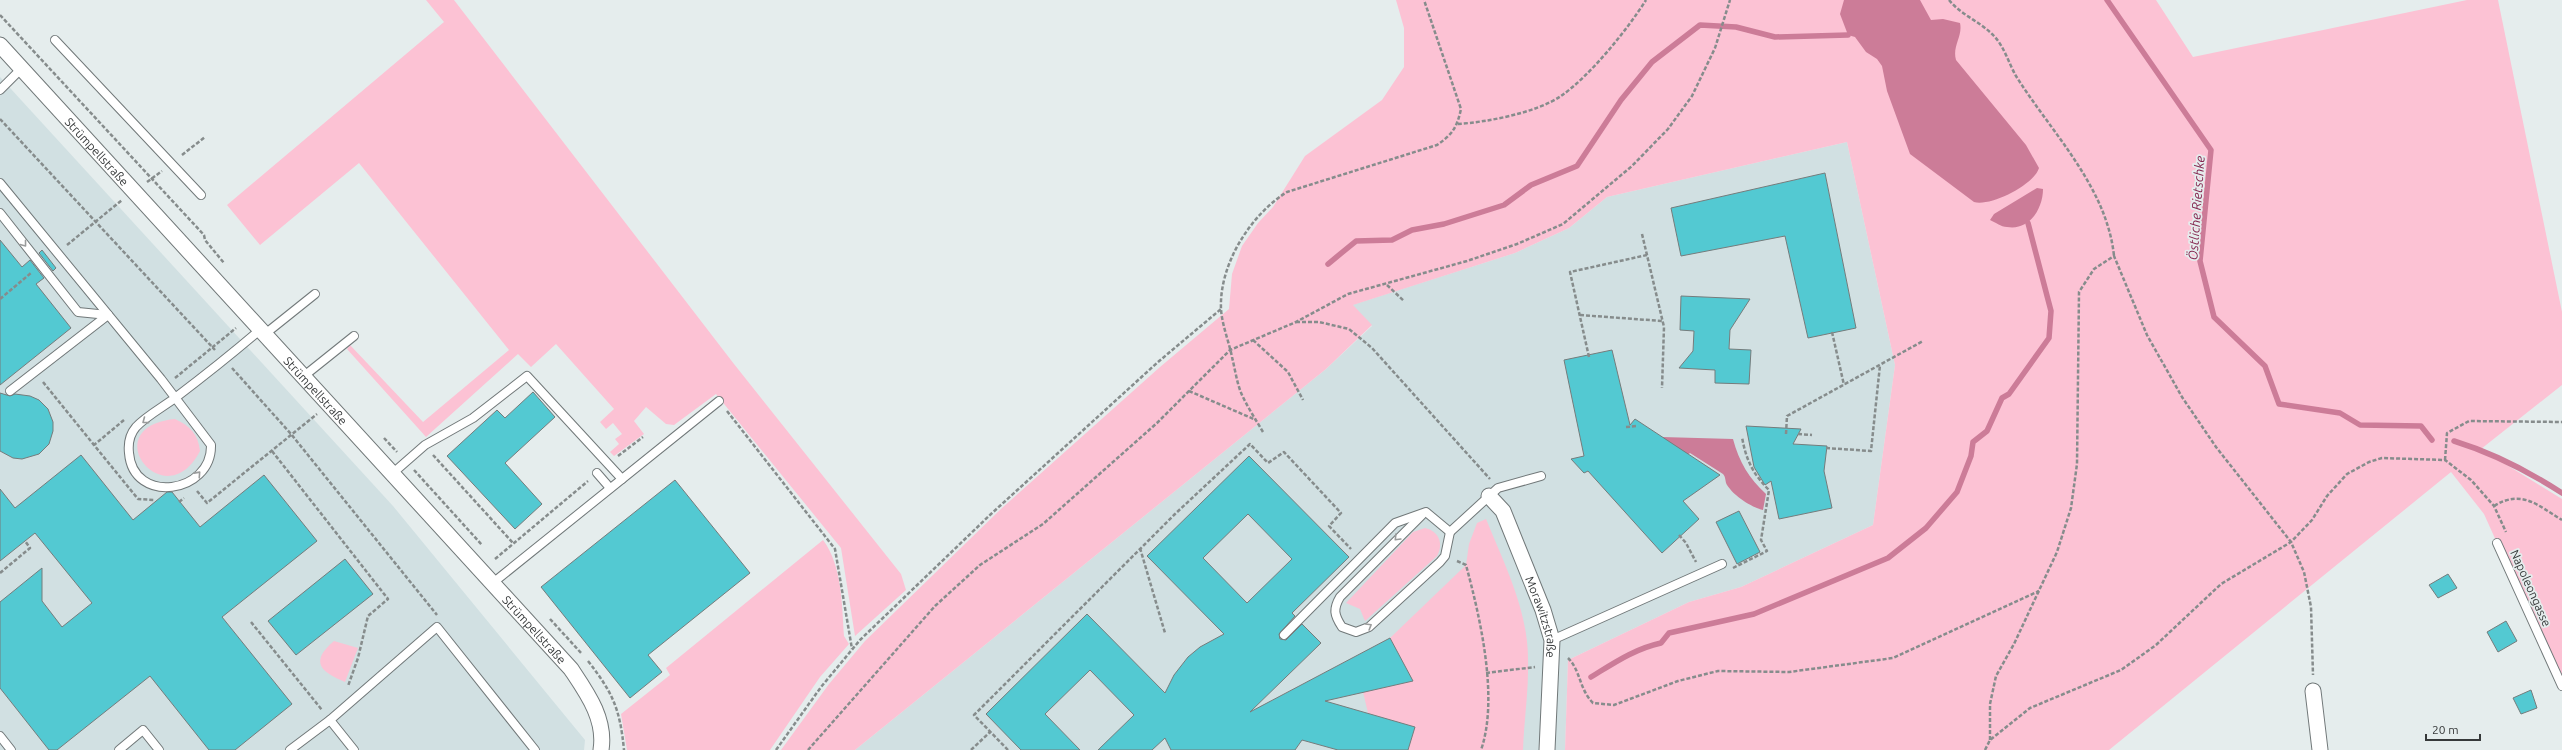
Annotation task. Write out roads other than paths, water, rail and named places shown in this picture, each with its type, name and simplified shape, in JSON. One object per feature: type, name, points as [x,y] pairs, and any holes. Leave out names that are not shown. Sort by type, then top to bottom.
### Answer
[{"type":"street","name":"Strümpellstraße","points":[[0,45],[494,582],[571,669],[594,704],[603,740],[601,750]]},
{"type":"street","name":"Morawitzstraße","points":[[1494,492],[1543,610],[1552,640],[1547,750]]},
{"type":"street","points":[[2313,691],[2320,750]]},
{"type":"lane","points":[[55,40],[201,195]]},
{"type":"lane","points":[[0,90],[21,69]]},
{"type":"lane","points":[[0,183],[176,398],[211,445],[211,454],[208,463],[196,477],[180,487],[161,488],[152,485],[137,473],[129,454],[132,435],[136,427],[176,398],[224,360],[316,294]]},
{"type":"lane","points":[[0,213],[78,312],[108,315]]},
{"type":"lane","points":[[10,391],[108,315]]},
{"type":"lane","points":[[304,376],[354,336]]},
{"type":"lane","points":[[393,473],[425,445],[473,418],[527,376],[622,479]]},
{"type":"lane","points":[[494,582],[719,402]]},
{"type":"lane","points":[[597,473],[610,488]]},
{"type":"lane","points":[[1426,512],[1406,529],[1340,597],[1334,607],[1336,617],[1342,627],[1356,632],[1369,627],[1445,556],[1450,532],[1494,492],[1541,476]]},
{"type":"lane","points":[[1426,512],[1450,532]]},
{"type":"lane","points":[[1284,635],[1395,523],[1426,512]]},
{"type":"lane","name":"Napoleongasse","points":[[2497,543],[2562,686]]},
{"type":"lane","points":[[1552,640],[1722,564]]},
{"type":"lane","points":[[290,750],[437,627],[535,750]]},
{"type":"lane","points":[[328,718],[354,750]]},
{"type":"lane","points":[[119,750],[143,730],[159,750]]},
{"type":"lane","points":[[0,736],[11,750]]},
{"type":"waterway","name":"Östliche Rietschke","points":[[2107,0],[2211,150],[2200,261],[2214,317],[2265,366],[2279,404],[2340,413],[2360,425],[2421,426],[2432,440]]},
{"type":"waterway","points":[[1328,264],[1356,241],[1392,240],[1412,230],[1444,224],[1504,205],[1531,185],[1577,166],[1621,100],[1652,62],[1700,25],[1736,27],[1775,37],[1848,35]]},
{"type":"waterway","points":[[1591,677],[1633,653],[1661,643],[1669,633],[1754,614],[1888,558],[1926,528],[1957,492],[1971,456],[1973,442],[1987,431],[2002,398],[2009,394],[2049,338],[2051,311],[2028,223]]},
{"type":"waterway","name":"Östliche Rietschke","points":[[2454,441],[2483,451],[2510,463],[2562,493]]}]
